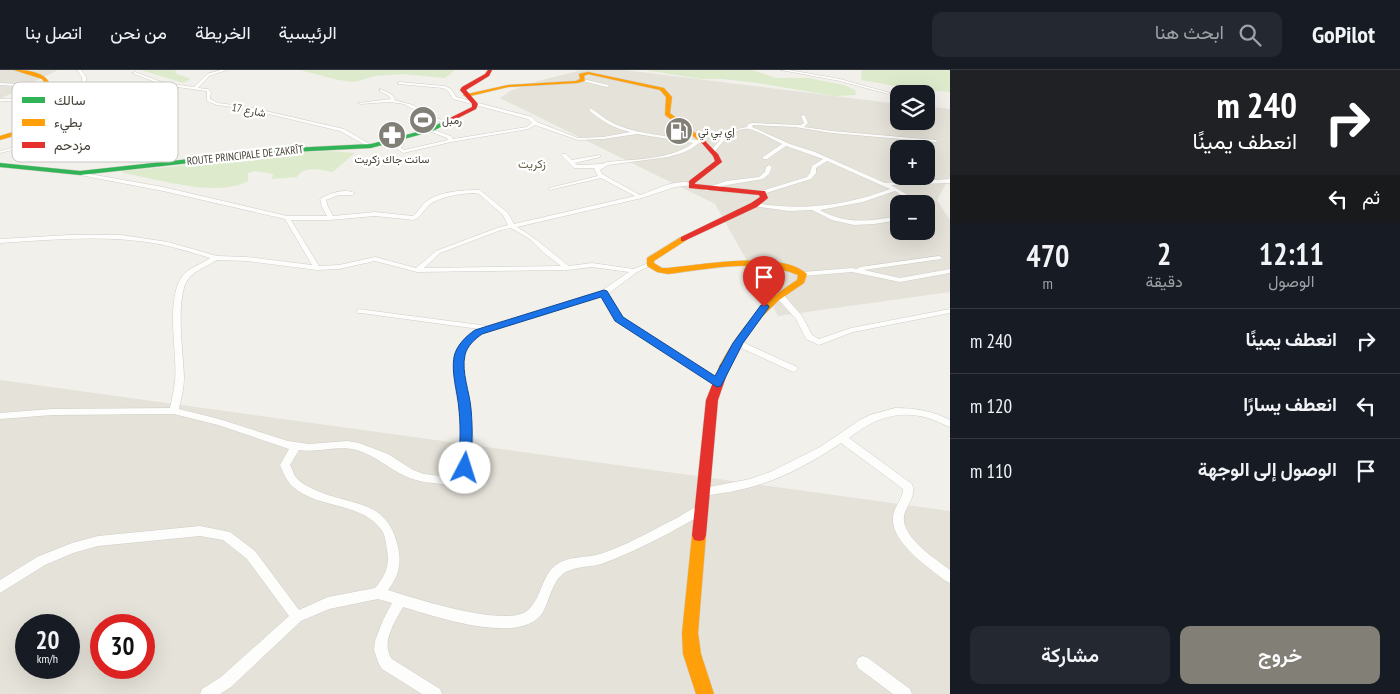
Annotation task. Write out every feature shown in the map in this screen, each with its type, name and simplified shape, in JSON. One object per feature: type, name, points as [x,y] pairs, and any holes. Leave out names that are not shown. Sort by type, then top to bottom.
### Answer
[{"type":"street","points":[[16,70],[44,78],[49,82]]},
{"type":"street","points":[[79,70],[84,77],[84,82]]},
{"type":"street","points":[[178,86],[195,88],[208,76],[225,70]]},
{"type":"street","points":[[490,70],[487,75],[464,86],[463,90],[469,98],[530,118],[535,123],[578,140],[638,133]]},
{"type":"street","points":[[783,70],[840,80],[888,93]]},
{"type":"street","points":[[134,73],[158,82]]},
{"type":"street","points":[[417,270],[438,252],[512,226],[640,197],[674,185],[690,184],[719,162],[713,151],[667,114],[666,106],[669,97],[662,89],[597,74],[582,74],[583,80]]},
{"type":"street","points":[[398,83],[444,87],[450,90],[454,98],[469,98],[508,86],[575,83],[583,80],[607,86]]},
{"type":"street","name":"شارع 17","points":[[195,88],[207,90],[209,92],[208,100],[211,103],[248,108],[342,130],[371,146]]},
{"type":"street","points":[[381,90],[390,95],[393,99],[391,101]]},
{"type":"street","name":"ROUTE PRINCIPALE DE ZAKRÎT","points":[[0,165],[80,173],[291,150],[371,146],[431,130],[474,108],[476,104],[469,98]]},
{"type":"street","points":[[360,103],[391,101],[418,110],[426,118],[447,121]]},
{"type":"street","points":[[590,109],[605,121],[638,133],[700,142]]},
{"type":"street","points":[[797,127],[806,123],[803,116]]},
{"type":"street","points":[[404,138],[398,148],[402,152],[451,141],[528,128],[535,123]]},
{"type":"street","points":[[713,151],[720,140],[753,124],[936,141]]},
{"type":"street","points":[[748,128],[785,144],[828,159],[904,195]]},
{"type":"street","points":[[431,130],[449,137],[451,141]]},
{"type":"street","points":[[0,138],[12,133]]},
{"type":"street","points":[[564,155],[576,167],[602,166],[679,152],[691,148],[700,142]]},
{"type":"street","points":[[765,158],[785,144]]},
{"type":"street","points":[[571,162],[598,156]]},
{"type":"street","points":[[690,184],[694,187],[706,189],[760,193],[809,178],[813,173],[814,167],[828,159]]},
{"type":"street","points":[[602,166],[597,171],[603,176],[640,197]]},
{"type":"street","points":[[706,189],[726,183],[761,178],[767,173],[769,167]]},
{"type":"street","points":[[80,173],[163,189],[287,218],[329,218],[375,214],[414,218],[427,204],[446,196],[472,191],[480,192],[499,207],[509,218],[512,226],[532,238],[546,252],[568,268]]},
{"type":"street","points":[[551,189],[603,176]]},
{"type":"street","points":[[884,184],[950,181]]},
{"type":"street","points":[[754,205],[770,209],[846,205],[894,189]]},
{"type":"street","points":[[329,218],[330,216],[323,199],[338,193],[352,192]]},
{"type":"street","points":[[0,416],[52,412],[174,412],[219,422],[296,446],[309,448],[348,445],[359,447],[384,457],[410,473],[424,478],[451,481],[465,468],[467,450],[460,355],[469,339],[478,332],[489,328],[604,293],[635,271],[650,264],[650,260],[695,233],[754,205],[764,198],[764,195],[760,193]]},
{"type":"street","points":[[812,208],[832,219],[848,223],[866,223],[890,219]]},
{"type":"street","points":[[287,218],[317,268]]},
{"type":"street","points":[[0,241],[91,236],[138,239],[163,243],[216,258],[266,261],[317,268],[339,267],[376,259],[417,270],[568,268],[592,265],[635,271]]},
{"type":"street","points":[[174,412],[180,380],[177,333],[178,302],[182,284],[187,275],[216,258]]},
{"type":"street","points":[[650,264],[668,272],[756,264],[786,266],[794,268],[803,274],[852,270],[939,258]]},
{"type":"street","points":[[852,270],[900,280],[950,271]]},
{"type":"street","points":[[705,694],[692,654],[690,634],[712,400],[717,383],[738,343],[758,314],[779,295],[801,281],[803,274]]},
{"type":"street","points":[[604,293],[619,319],[717,383]]},
{"type":"street","points":[[779,295],[800,318],[809,337],[819,342],[851,330],[950,311]]},
{"type":"street","points":[[361,311],[489,328]]},
{"type":"street","points":[[738,343],[794,369]]},
{"type":"street","points":[[704,492],[763,479],[794,465],[842,438],[863,422],[890,413],[906,411],[939,417],[950,424]]},
{"type":"street","points":[[939,417],[950,412]]},
{"type":"street","points":[[842,438],[908,487],[907,498],[900,507],[897,518],[898,526],[913,546],[950,577]]},
{"type":"street","points":[[296,446],[285,465],[286,473],[291,479],[315,495],[357,507],[374,515],[387,528],[394,557],[393,575],[378,593]]},
{"type":"street","points":[[207,694],[226,682],[298,617],[328,603],[378,593],[465,618],[494,621],[522,620],[531,616],[536,610],[549,582],[560,568],[598,560],[640,543],[703,509]]},
{"type":"street","points":[[0,587],[42,561],[72,548],[98,542],[200,531],[226,536],[251,555],[298,617]]},
{"type":"street","points":[[400,600],[382,638],[379,651],[381,658],[435,694]]},
{"type":"street","points":[[863,663],[905,694]]},
{"type":"shaded area","points":[[0,70],[58,70],[34,82],[12,82],[12,93],[0,99]]},
{"type":"shaded area","points":[[582,70],[624,70],[890,103],[890,130],[935,130],[935,107],[950,109],[950,176],[937,200],[950,220],[950,292],[778,316],[715,204],[500,98],[510,91],[538,81]]},
{"type":"shaded area","points":[[0,380],[950,511],[950,694],[0,694]]},
{"type":"green space","points":[[141,70],[175,70],[177,74],[191,79],[183,83]]},
{"type":"green space","points":[[300,70],[455,70],[445,78],[403,74],[375,76],[354,82],[338,80]]},
{"type":"green space","points":[[645,70],[752,70],[776,78],[808,78],[844,85],[855,90],[856,95],[835,96],[757,83],[723,79],[701,79]]},
{"type":"green space","points":[[862,70],[950,70],[950,92],[935,91],[935,85],[890,85],[861,80]]},
{"type":"green space","points":[[331,151],[355,153],[333,172],[308,170],[300,173],[297,177],[272,179],[273,174],[255,171],[248,173],[248,181],[235,186],[220,188],[187,186],[123,173],[123,171],[211,163],[282,153]]},
{"type":"traffic: fast","points":[[0,165],[80,173],[291,150],[371,146],[431,130],[448,121]]},
{"type":"traffic: slow","points":[[16,70],[38,75],[47,82]]},
{"type":"traffic: slow","points":[[466,95],[508,86],[577,82],[583,80],[581,75],[588,73],[662,89],[669,97],[667,114],[704,142]]},
{"type":"traffic: slow","points":[[0,138],[12,134]]},
{"type":"traffic: slow","points":[[684,239],[650,260],[650,264],[660,270],[668,271],[755,263],[788,268],[803,274],[801,281],[776,298],[756,317],[740,338],[725,365]]},
{"type":"traffic: slow","points":[[699,535],[690,633],[692,654],[705,694]]},
{"type":"traffic: jam","points":[[448,121],[474,108],[475,104],[463,90],[464,87],[487,75],[490,70]]},
{"type":"traffic: jam","points":[[684,239],[754,205],[764,198],[762,193],[692,186],[691,182],[719,162],[716,155],[704,142]]},
{"type":"traffic: jam","points":[[699,535],[712,400],[725,365]]},
{"type":"place","name":"رمبل","points":[[423,120]]},
{"type":"place","name":"إي بي تي","points":[[679,131]]},
{"type":"place","name":"سانت جاك زكريت","points":[[392,135]]},
{"type":"district","name":"زكريت","points":[[532,164]]},
{"type":"route","points":[[465,468],[467,436],[460,375],[460,355],[469,339],[478,332],[604,293],[619,319],[717,383],[738,343],[764,307]]}]
